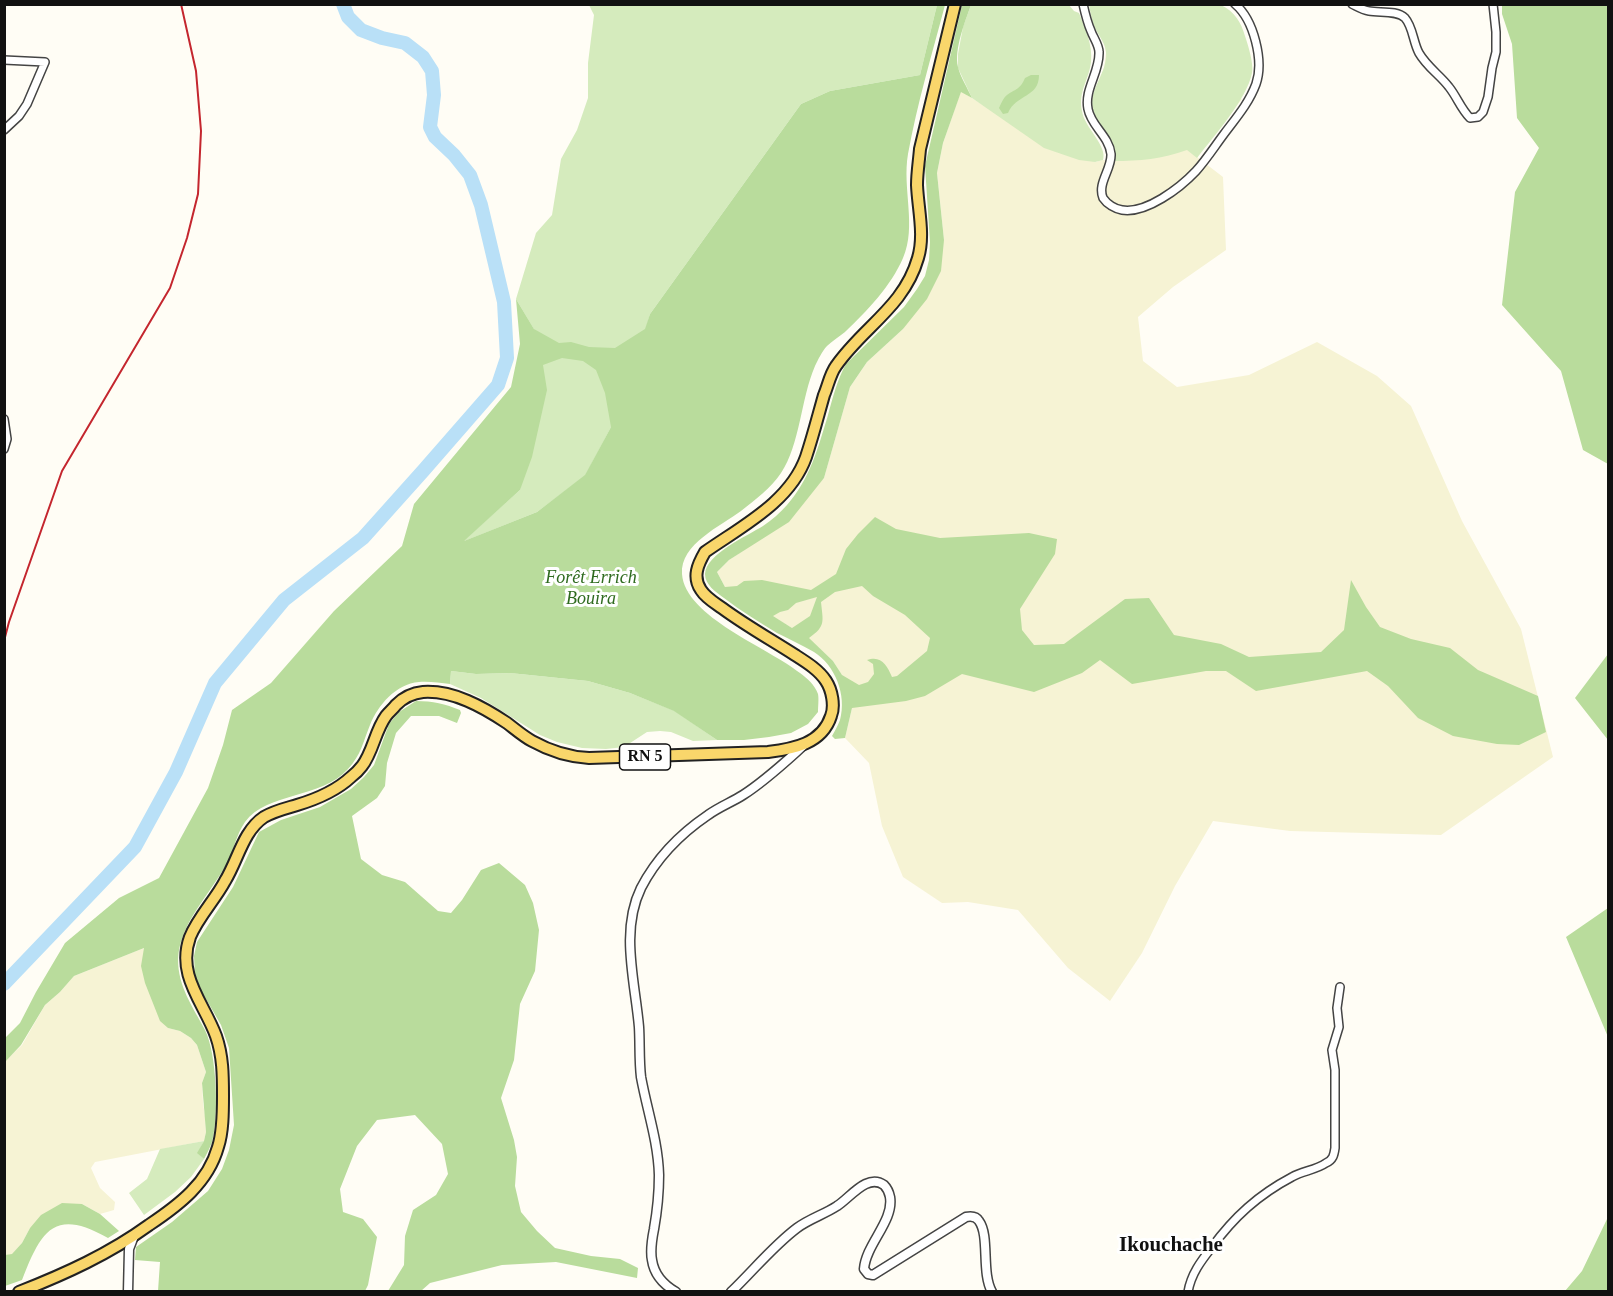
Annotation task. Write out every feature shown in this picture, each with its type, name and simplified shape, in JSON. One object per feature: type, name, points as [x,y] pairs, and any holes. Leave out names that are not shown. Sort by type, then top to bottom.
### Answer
[{"type":"main road","name":"RN 5","points":[[19,1292],[72,1270],[134,1236],[181,1203],[198,1185],[219,1147],[223,1070],[220,1047],[213,1028],[191,986],[186,970],[190,937],[225,882],[254,825],[266,816],[324,795],[346,782],[362,767],[385,717],[402,699],[418,692],[432,692],[460,698],[504,721],[531,740],[570,757],[608,759],[768,752],[806,744],[826,729],[833,711],[832,697],[826,681],[812,666],[732,616],[708,597],[700,589],[696,575],[698,563],[705,552],[777,500],[791,483],[805,459],[833,369],[843,355],[899,297],[911,276],[919,256],[921,234],[917,186],[920,149],[955,4]]},
{"type":"street","points":[[1083,4],[1099,50],[1087,107],[1111,153],[1101,189],[1110,205],[1119,210],[1130,211],[1142,208],[1167,195],[1196,171],[1245,107],[1257,83],[1259,64],[1255,38],[1246,17],[1235,4]]},
{"type":"street","points":[[1352,4],[1371,11],[1404,17],[1410,25],[1416,47],[1422,58],[1449,86],[1470,117],[1478,117],[1483,112],[1488,97],[1496,52],[1493,4]]},
{"type":"street","points":[[4,60],[45,62],[27,104],[19,116],[4,130]]},
{"type":"street","points":[[4,419],[6,440],[4,449]]},
{"type":"street","points":[[676,1292],[657,1275],[652,1261],[651,1245],[659,1176],[657,1151],[641,1077],[639,1028],[630,956],[633,908],[653,868],[670,847],[707,815],[760,783],[806,744]]},
{"type":"street","points":[[1188,1292],[1192,1277],[1201,1262],[1228,1225],[1252,1202],[1294,1176],[1326,1164],[1333,1157],[1335,1070],[1332,1050],[1339,1027],[1337,1008],[1340,987]]},
{"type":"street","points":[[731,1292],[799,1227],[838,1205],[868,1182],[874,1181],[886,1187],[891,1200],[889,1213],[865,1258],[864,1269],[868,1274],[873,1275],[966,1217],[973,1216],[980,1223],[987,1277],[992,1292]]},
{"type":"street","points":[[128,1292],[129,1249],[134,1236]]},
{"type":"shaded area","points":[[1093,23],[1242,99],[1197,157],[1223,177],[1226,250],[1173,287],[1138,317],[1143,361],[1177,387],[1249,375],[1317,342],[1377,376],[1411,406],[1462,521],[1521,629],[1553,757],[1441,835],[1290,831],[1213,821],[1175,886],[1142,953],[1110,1001],[1068,968],[1018,910],[968,902],[942,903],[903,877],[882,826],[869,763],[845,738],[852,708],[848,685],[833,661],[808,638],[725,587],[717,572],[729,560],[751,545],[824,478],[850,387],[867,362],[903,329],[944,240],[937,173],[943,143],[961,91],[986,107],[1095,162],[1113,161],[1114,152],[1111,143],[1094,111],[1092,98],[1104,69],[1106,53],[1105,45]]},
{"type":"shaded area","points":[[144,948],[168,1028],[180,1031],[191,1038],[197,1045],[206,1072],[202,1083],[206,1132],[204,1141],[95,1162],[91,1168],[100,1188],[115,1202],[114,1210],[100,1214],[82,1204],[30,1228],[12,1255],[5,1255],[4,1062],[22,1045],[45,1005],[74,976]]},
{"type":"green space","points":[[589,5],[937,5],[920,75],[830,91],[801,104],[650,314],[627,397],[585,476],[537,512],[462,542],[520,490],[538,336],[516,299],[536,233],[552,215],[561,159],[577,130],[588,98],[588,63],[594,15]]},
{"type":"green space","name":"Forêt Errich Bouira","points":[[937,5],[945,5],[920,98],[908,154],[909,233],[903,258],[878,298],[845,332],[827,346],[820,356],[806,392],[792,449],[781,473],[757,498],[703,537],[683,563],[682,574],[687,590],[697,604],[712,618],[786,663],[813,685],[818,694],[818,712],[808,724],[791,733],[769,737],[717,740],[674,711],[630,693],[588,681],[510,673],[476,674],[451,671],[450,684],[423,682],[403,687],[395,691],[383,703],[370,725],[359,753],[348,769],[337,779],[324,786],[267,805],[245,822],[227,863],[184,933],[178,959],[181,979],[187,996],[205,1030],[214,1069],[216,1117],[211,1144],[204,1159],[197,1153],[206,1132],[202,1083],[206,1072],[197,1045],[191,1038],[180,1031],[168,1028],[160,1021],[141,966],[144,948],[74,976],[45,1005],[21,1045],[5,1062],[5,1038],[20,1023],[65,943],[119,898],[159,878],[208,788],[232,710],[271,683],[334,611],[402,546],[414,504],[511,387],[520,344],[516,299],[534,329],[559,343],[571,342],[589,347],[615,348],[645,329],[650,314],[801,104],[830,91],[920,75]],"holes":[[[562,358],[583,361],[596,370],[605,393],[611,427],[585,475],[537,512],[464,541],[520,490],[532,457],[547,390],[543,365]]]},
{"type":"green space","points":[[962,5],[971,5],[961,36],[957,60],[960,74],[972,98],[961,92],[943,143],[937,173],[944,240],[941,271],[927,299],[903,329],[867,362],[850,387],[824,478],[789,522],[729,560],[717,572],[725,587],[737,586],[744,581],[762,580],[811,590],[836,574],[846,549],[875,517],[896,529],[940,538],[1029,533],[1057,539],[1055,554],[1020,609],[1022,630],[1034,645],[1064,644],[1125,599],[1149,598],[1174,635],[1221,644],[1249,657],[1321,652],[1344,630],[1351,580],[1380,627],[1411,639],[1450,648],[1478,670],[1538,696],[1546,732],[1519,745],[1497,744],[1453,736],[1418,718],[1388,686],[1367,671],[1256,691],[1226,671],[1206,671],[1132,684],[1100,660],[1082,673],[1034,692],[962,674],[925,696],[906,701],[852,708],[845,738],[835,739],[832,736],[840,720],[842,701],[838,682],[828,665],[814,652],[777,633],[730,603],[712,588],[705,574],[712,559],[728,546],[770,521],[795,495],[812,463],[846,364],[904,307],[925,276],[930,242],[925,166]],"holes":[[[862,586],[873,596],[905,615],[930,638],[927,651],[897,676],[892,677],[886,665],[880,660],[867,660],[873,664],[874,674],[868,682],[859,685],[842,675],[833,661],[809,638],[821,627],[821,602],[835,592]],[[817,597],[810,616],[792,628],[773,616],[788,610],[796,603]]]},
{"type":"green space","points":[[971,5],[1069,5],[1079,13],[1091,49],[1090,68],[1081,97],[1082,111],[1102,149],[1103,160],[1095,162],[1079,160],[1044,148],[972,98],[958,68],[963,27]]},
{"type":"green space","points":[[1089,5],[1221,5],[1237,18],[1249,49],[1252,73],[1237,106],[1197,158],[1187,150],[1151,159],[1113,161],[1112,145],[1093,110],[1093,95],[1104,67],[1106,52],[1093,23]]},
{"type":"green space","points":[[1502,5],[1608,5],[1608,464],[1583,450],[1561,371],[1502,305],[1515,192],[1539,148],[1517,118],[1512,44],[1502,14]]},
{"type":"green space","points":[[1031,75],[1039,75],[1035,88],[1016,102],[1008,113],[1003,114],[999,108],[1004,98]]},
{"type":"green space","points":[[1608,654],[1608,740],[1575,698]]},
{"type":"green space","points":[[451,671],[476,674],[510,673],[588,681],[630,693],[675,711],[717,740],[693,741],[671,732],[660,731],[647,732],[624,747],[606,749],[582,748],[557,742],[540,735],[481,698],[450,684]]},
{"type":"green space","points":[[416,701],[444,705],[460,710],[461,713],[457,723],[439,716],[411,716],[396,733],[387,763],[385,786],[377,798],[352,816],[361,859],[382,875],[405,882],[438,911],[451,913],[481,870],[499,863],[525,885],[533,903],[539,930],[535,971],[520,1004],[514,1060],[501,1098],[517,1157],[515,1186],[521,1212],[555,1248],[591,1256],[620,1259],[638,1268],[637,1278],[556,1262],[502,1265],[430,1283],[421,1291],[388,1291],[404,1265],[405,1236],[413,1210],[436,1195],[448,1174],[442,1144],[415,1115],[377,1120],[357,1146],[340,1189],[343,1212],[363,1219],[377,1237],[365,1291],[158,1291],[160,1262],[135,1260],[136,1247],[172,1222],[208,1191],[222,1169],[234,1125],[229,1048],[221,1025],[195,975],[194,956],[197,942],[233,887],[259,832],[281,820],[320,807],[351,789],[374,765],[389,724],[399,712]]},
{"type":"green space","points":[[1608,908],[1608,1037],[1566,937]]},
{"type":"green space","points":[[204,1141],[198,1153],[204,1159],[191,1177],[144,1215],[129,1193],[147,1179],[160,1149]]},
{"type":"green space","points":[[62,1203],[82,1204],[100,1214],[119,1231],[108,1238],[90,1229],[74,1225],[62,1225],[52,1229],[36,1248],[22,1280],[5,1286],[5,1255],[12,1254],[22,1243],[30,1228],[41,1215]]},
{"type":"green space","points":[[1608,1217],[1608,1291],[1565,1291],[1582,1271]]},
{"type":"waterway","points":[[4,984],[135,847],[176,772],[215,683],[284,600],[363,538],[498,385],[507,358],[504,302],[481,205],[470,175],[435,137],[430,127],[434,95],[432,71],[423,57],[405,43],[361,30],[348,17],[343,4]]},
{"type":"railway","points":[[4,641],[62,471],[170,288],[187,238],[198,194],[201,131],[196,71],[181,4]]},
{"type":"district","name":"Ikouchache","points":[[1171,1246]]}]
